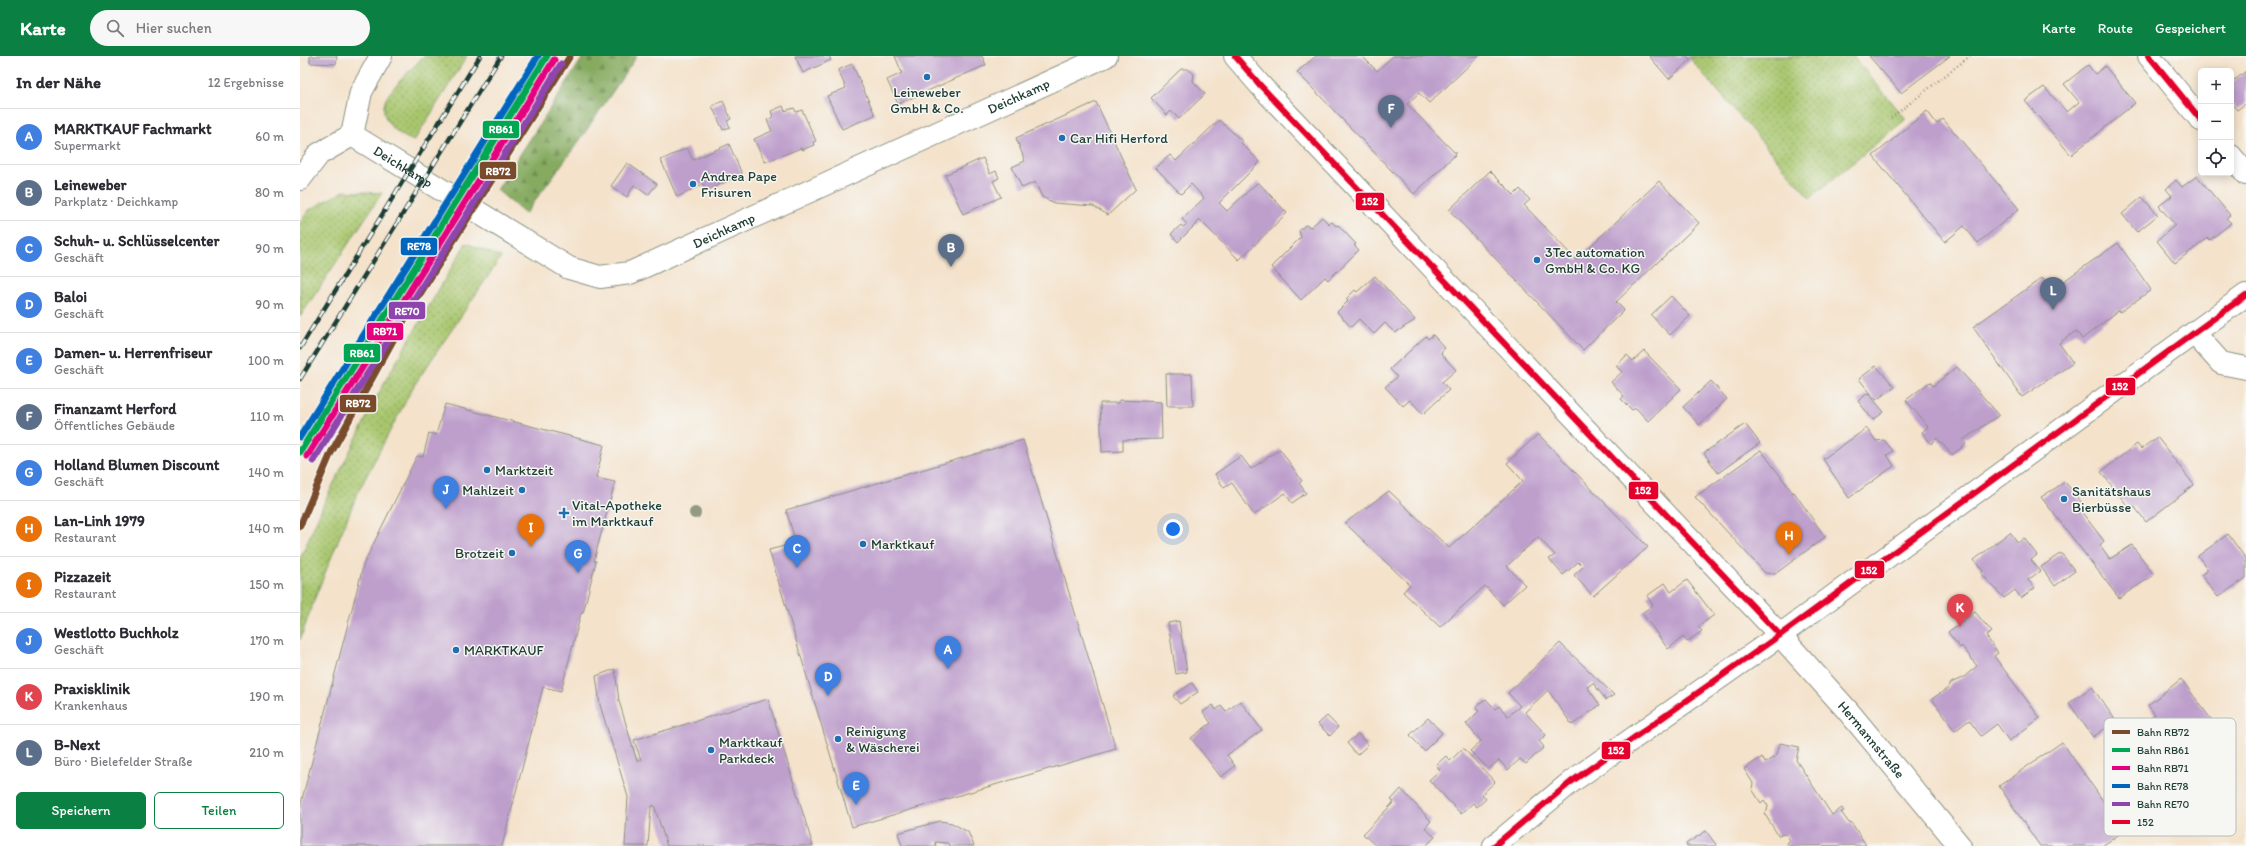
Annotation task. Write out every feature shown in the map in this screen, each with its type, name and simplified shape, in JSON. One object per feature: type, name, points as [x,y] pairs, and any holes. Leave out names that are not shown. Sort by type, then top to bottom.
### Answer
[{"type":"street","points":[[300,179],[319,154],[352,135],[361,92],[381,56]]},
{"type":"street","name":"Deichkamp","points":[[352,135],[570,268],[600,277],[630,273],[1106,56]]},
{"type":"street","name":"Hermannstraße","points":[[1235,56],[1260,85],[1780,635],[1848,711],[1960,846]]},
{"type":"street","points":[[2149,56],[2198,116]]},
{"type":"street","points":[[2234,160],[2246,174]]},
{"type":"street","points":[[1494,846],[1571,782],[1780,635],[2246,295]]},
{"type":"street","points":[[2194,333],[2221,363],[2246,368]]},
{"type":"path","points":[[1891,118],[1970,56]]},
{"type":"green space","points":[[424,56],[467,56],[414,141],[401,135],[390,125],[384,113],[384,106],[386,99],[393,89]]},
{"type":"green space","points":[[584,56],[637,56],[579,141],[525,214],[497,190]]},
{"type":"green space","points":[[1688,56],[1853,56],[1906,119],[1810,198]]},
{"type":"green space","points":[[344,191],[382,193],[300,317],[300,223],[309,210]]},
{"type":"green space","points":[[466,243],[501,257],[413,387],[358,492],[314,600],[300,640],[300,559],[324,503],[385,381]]},
{"type":"building","points":[[310,56],[337,56],[336,64],[310,63]]},
{"type":"building","points":[[795,56],[829,56],[831,60],[803,73]]},
{"type":"building","name":"Leineweber GmbH & Co.","points":[[895,56],[982,56],[986,65],[898,104],[887,80],[902,73]]},
{"type":"building","points":[[1316,56],[1362,56],[1377,71],[1393,56],[1479,56],[1429,103],[1419,93],[1407,104],[1454,152],[1456,152],[1456,154],[1414,194],[1297,72]]},
{"type":"building","points":[[1649,56],[1687,56],[1691,60],[1669,79]]},
{"type":"building","points":[[1869,56],[1950,56],[1901,93]]},
{"type":"building","points":[[852,64],[875,115],[842,129],[827,96],[846,88],[838,70]]},
{"type":"building","points":[[2088,65],[2095,74],[2105,66],[2135,103],[2071,155],[2025,101],[2044,87],[2067,112],[2079,102],[2064,84]]},
{"type":"building","points":[[1181,69],[1188,69],[1194,74],[1193,81],[1205,94],[1179,119],[1171,111],[1167,115],[1151,98]]},
{"type":"building","points":[[2246,71],[2246,103],[2237,110],[2234,106],[2234,81]]},
{"type":"building","points":[[723,101],[731,119],[727,121],[730,127],[723,130],[712,106]]},
{"type":"building","points":[[1096,102],[1136,189],[1108,215],[1093,206],[1054,203],[1042,197],[1035,182],[1022,188],[1012,167],[1025,161],[1016,138]]},
{"type":"building","points":[[783,106],[785,111],[794,108],[796,112],[802,110],[816,141],[813,142],[814,145],[802,150],[801,148],[765,162],[754,139],[772,131],[767,120],[773,117],[771,111]]},
{"type":"building","points":[[1927,111],[1937,124],[1943,119],[2019,209],[1978,243],[1964,226],[1945,242],[1873,156]]},
{"type":"building","points":[[1219,120],[1242,141],[1241,143],[1260,162],[1219,203],[1227,211],[1258,182],[1287,213],[1239,260],[1200,220],[1178,242],[1171,234],[1181,225],[1183,227],[1187,224],[1182,219],[1204,198],[1191,184],[1181,194],[1156,168],[1170,155],[1176,161]]},
{"type":"building","points":[[729,144],[742,174],[706,191],[703,184],[677,197],[661,160],[687,148],[693,160]]},
{"type":"building","points":[[983,158],[990,174],[996,171],[999,178],[993,181],[1001,197],[963,214],[945,175]]},
{"type":"building","points":[[627,163],[657,184],[648,195],[634,185],[627,197],[611,186]]},
{"type":"building","points":[[1490,171],[1514,195],[1520,189],[1530,200],[1524,205],[1576,260],[1659,181],[1699,223],[1616,302],[1624,310],[1583,350],[1449,210]]},
{"type":"building","points":[[2197,176],[2230,215],[2226,218],[2231,223],[2210,240],[2208,238],[2175,263],[2157,241],[2175,225],[2159,206],[2172,196],[2166,189],[2176,180],[2182,187]]},
{"type":"building","points":[[2142,197],[2158,215],[2137,232],[2122,214]]},
{"type":"building","points":[[1322,217],[1329,224],[1332,222],[1336,226],[1338,225],[1356,244],[1354,245],[1359,250],[1328,280],[1325,277],[1301,300],[1271,267],[1301,237],[1299,231],[1305,225],[1311,227]]},
{"type":"building","points":[[2118,243],[2151,290],[2120,312],[2118,311],[2082,339],[2076,331],[2059,343],[2073,363],[2022,397],[1973,327],[2042,278],[2051,290]]},
{"type":"building","points":[[1375,276],[1415,320],[1395,333],[1385,323],[1374,334],[1359,319],[1351,327],[1337,312],[1348,301],[1346,299],[1355,290],[1357,292]]},
{"type":"building","points":[[1671,296],[1690,316],[1670,335],[1651,315]]},
{"type":"building","points":[[1433,335],[1445,348],[1441,352],[1442,355],[1456,370],[1442,382],[1449,390],[1423,414],[1410,400],[1403,406],[1385,387],[1397,377],[1390,369],[1426,336],[1428,339]]},
{"type":"building","points":[[1644,351],[1681,389],[1648,421],[1636,408],[1632,410],[1621,399],[1624,396],[1611,382],[1622,372],[1616,366],[1627,355],[1633,361]]},
{"type":"building","points":[[1876,366],[1895,387],[1876,400],[1859,379]]},
{"type":"building","points":[[1957,367],[1999,415],[1963,440],[1966,444],[1952,455],[1937,438],[1931,444],[1922,432],[1928,427],[1906,400],[1930,382],[1933,386]]},
{"type":"building","points":[[1166,374],[1192,374],[1193,406],[1167,406]]},
{"type":"building","points":[[1711,381],[1727,399],[1699,425],[1683,407]]},
{"type":"building","points":[[1868,393],[1884,412],[1873,420],[1858,401]]},
{"type":"building","points":[[1119,400],[1161,402],[1162,439],[1123,440],[1123,451],[1102,452],[1100,403],[1119,403]]},
{"type":"building","name":"MARKTKAUF","points":[[445,404],[604,445],[596,478],[615,482],[594,561],[596,561],[583,613],[581,613],[561,691],[543,687],[502,846],[300,846],[300,807],[364,563],[417,456],[423,457],[429,433],[436,435]]},
{"type":"building","points":[[1745,424],[1760,443],[1718,473],[1704,453]]},
{"type":"building","points":[[1867,428],[1876,441],[1884,440],[1893,451],[1887,455],[1894,466],[1849,498],[1823,459]]},
{"type":"building","points":[[1538,434],[1648,547],[1593,596],[1574,575],[1583,567],[1578,562],[1563,575],[1549,559],[1555,555],[1538,537],[1507,566],[1525,585],[1503,605],[1485,586],[1440,627],[1403,592],[1410,585],[1345,523],[1389,491],[1449,548],[1523,481],[1507,463]]},
{"type":"building","points":[[2157,437],[2194,485],[2146,522],[2134,506],[2130,509],[2101,472],[2137,444],[2141,449]]},
{"type":"building","points":[[1023,440],[1116,749],[852,827],[769,550],[796,543],[786,510]]},
{"type":"building","points":[[1280,449],[1302,481],[1299,483],[1306,493],[1292,503],[1285,493],[1254,515],[1232,483],[1224,488],[1215,474],[1241,456],[1251,469]]},
{"type":"building","points":[[1761,450],[1793,493],[1794,492],[1825,537],[1775,574],[1765,573],[1695,497]]},
{"type":"building","points":[[2065,482],[2082,503],[2077,506],[2104,541],[2100,545],[2110,559],[2132,545],[2154,575],[2119,598],[2041,497]]},
{"type":"building","points":[[2010,532],[2018,543],[2024,538],[2037,555],[2031,560],[2040,571],[2028,580],[2035,588],[2021,598],[2015,590],[2004,598],[1981,573],[1983,571],[1974,560]]},
{"type":"building","points":[[2228,534],[2246,559],[2246,578],[2218,597],[2201,575],[2208,570],[2198,556]]},
{"type":"building","points":[[2061,553],[2075,571],[2055,586],[2041,567]]},
{"type":"building","points":[[1687,580],[1714,615],[1698,627],[1702,631],[1687,642],[1683,637],[1668,649],[1642,613],[1653,605],[1647,596],[1665,583],[1671,592]]},
{"type":"building","points":[[1975,612],[1992,632],[1986,636],[1998,653],[1994,656],[2040,718],[2009,741],[1997,724],[1981,736],[1969,720],[1955,731],[1932,699],[1948,688],[1951,683],[1964,677],[1977,666],[1962,646],[1960,648],[1948,632]]},
{"type":"building","points":[[1179,621],[1187,672],[1176,674],[1168,623]]},
{"type":"building","points":[[1560,643],[1614,695],[1606,700],[1593,683],[1587,687],[1600,705],[1572,725],[1548,690],[1525,712],[1546,735],[1539,741],[1544,747],[1526,764],[1520,759],[1508,770],[1499,760],[1489,769],[1470,751],[1481,741],[1466,724],[1479,711],[1476,709],[1481,702],[1486,699],[1495,709],[1499,706],[1508,716],[1520,706],[1508,693]]},
{"type":"building","name":"Marktkauf Parkdeck","points":[[615,669],[619,701],[637,761],[641,760],[634,740],[768,699],[813,846],[667,846],[654,805],[651,807],[648,846],[625,846],[628,797],[600,705],[596,676]]},
{"type":"building","points":[[2181,679],[2210,718],[2151,718],[2155,715],[2148,705]]},
{"type":"building","points":[[1192,683],[1198,692],[1180,704],[1173,696]]},
{"type":"building","points":[[2092,687],[2114,718],[2104,718],[2104,729],[2093,737],[2069,703]]},
{"type":"building","points":[[1240,701],[1262,730],[1227,755],[1235,766],[1221,777],[1191,738],[1211,723],[1203,712],[1213,705],[1216,710],[1221,706],[1226,712]]},
{"type":"building","points":[[1327,716],[1338,727],[1330,736],[1318,724]]},
{"type":"building","points":[[1428,718],[1442,733],[1424,751],[1410,735]]},
{"type":"building","points":[[1358,734],[1368,745],[1357,755],[1347,743]]},
{"type":"building","points":[[2062,742],[2104,802],[2104,836],[2117,836],[2102,846],[2040,846],[1999,786]]},
{"type":"building","points":[[1780,743],[1799,747],[1796,760],[1832,815],[1842,808],[1844,811],[1841,812],[1849,823],[1851,822],[1866,845],[1789,846],[1787,843],[1790,840],[1786,834],[1778,835],[1764,813],[1767,811],[1768,806],[1764,800],[1761,803],[1752,789],[1753,783],[1744,769],[1762,757],[1765,763],[1777,755]]},
{"type":"building","points":[[1463,748],[1495,782],[1482,794],[1486,799],[1477,807],[1473,803],[1461,814],[1429,780],[1440,770],[1436,765],[1446,756],[1450,761]]},
{"type":"building","points":[[1401,789],[1431,821],[1425,828],[1435,837],[1426,846],[1376,846],[1363,834],[1394,802],[1391,800]]},
{"type":"building","points":[[940,821],[952,823],[968,832],[974,846],[950,846],[947,843],[935,842],[936,846],[902,846],[898,833]]},
{"type":"building","points":[[1706,831],[1717,846],[1687,846],[1686,844]]},
{"type":"railway","points":[[300,348],[480,56]]},
{"type":"railway","points":[[300,379],[501,56]]},
{"type":"rail line","name":"RE78","points":[[300,437],[538,56]]},
{"type":"rail line","name":"RB61","points":[[300,452],[547,56]]},
{"type":"rail line","name":"RB72","points":[[300,526],[331,453],[408,313],[570,56]]},
{"type":"rail line","name":"RB71","points":[[307,456],[554,60]]},
{"type":"rail line","name":"RE70","points":[[313,461],[561,64]]},
{"type":"transit line","name":"152","points":[[1235,56],[1260,85],[1780,635]]},
{"type":"transit line","name":"152","points":[[2149,56],[2198,116]]},
{"type":"transit line","name":"152","points":[[1494,846],[1571,782],[1780,635],[2246,295]]},
{"type":"place","name":"Leineweber GmbH & Co.","points":[[927,77]]},
{"type":"place","name":"Finanzamt Herford","points":[[1391,128]]},
{"type":"place","name":"Car Hifi Herford","points":[[1062,138]]},
{"type":"place","name":"Andrea Pape Frisuren","points":[[693,184]]},
{"type":"place","name":"3Tec automation GmbH & Co. KG","points":[[1537,260]]},
{"type":"place","name":"Leineweber","points":[[951,267]]},
{"type":"place","name":"B-Next","points":[[2053,310]]},
{"type":"place","name":"Marktzeit","points":[[487,470]]},
{"type":"place","name":"Mahlzeit","points":[[522,490]]},
{"type":"place","name":"Sanitätshaus Bierbüsse","points":[[2064,499]]},
{"type":"place","name":"Westlotto Buchholz","points":[[446,509]]},
{"type":"place","name":"Vital-Apotheke im Marktkauf","points":[[564,513]]},
{"type":"place","name":"Marktkauf","points":[[863,544]]},
{"type":"place","name":"Pizzazeit","points":[[531,547]]},
{"type":"place","name":"Brotzeit","points":[[512,553]]},
{"type":"place","name":"Lan-Linh 1979","points":[[1789,555]]},
{"type":"place","name":"Schuh- u. Schlüsselcenter","points":[[797,568]]},
{"type":"place","name":"Holland Blumen Discount","points":[[578,573]]},
{"type":"place","name":"Praxisklinik","points":[[1960,627]]},
{"type":"place","name":"MARKTKAUF","points":[[456,650]]},
{"type":"place","name":"MARKTKAUF Fachmarkt","points":[[948,669]]},
{"type":"place","name":"Baloi","points":[[828,696]]},
{"type":"place","name":"Reinigung & Wäscherei","points":[[838,739]]},
{"type":"place","name":"Marktkauf Parkdeck","points":[[711,750]]},
{"type":"place","name":"Damen- u. Herrenfriseur","points":[[856,805]]}]
